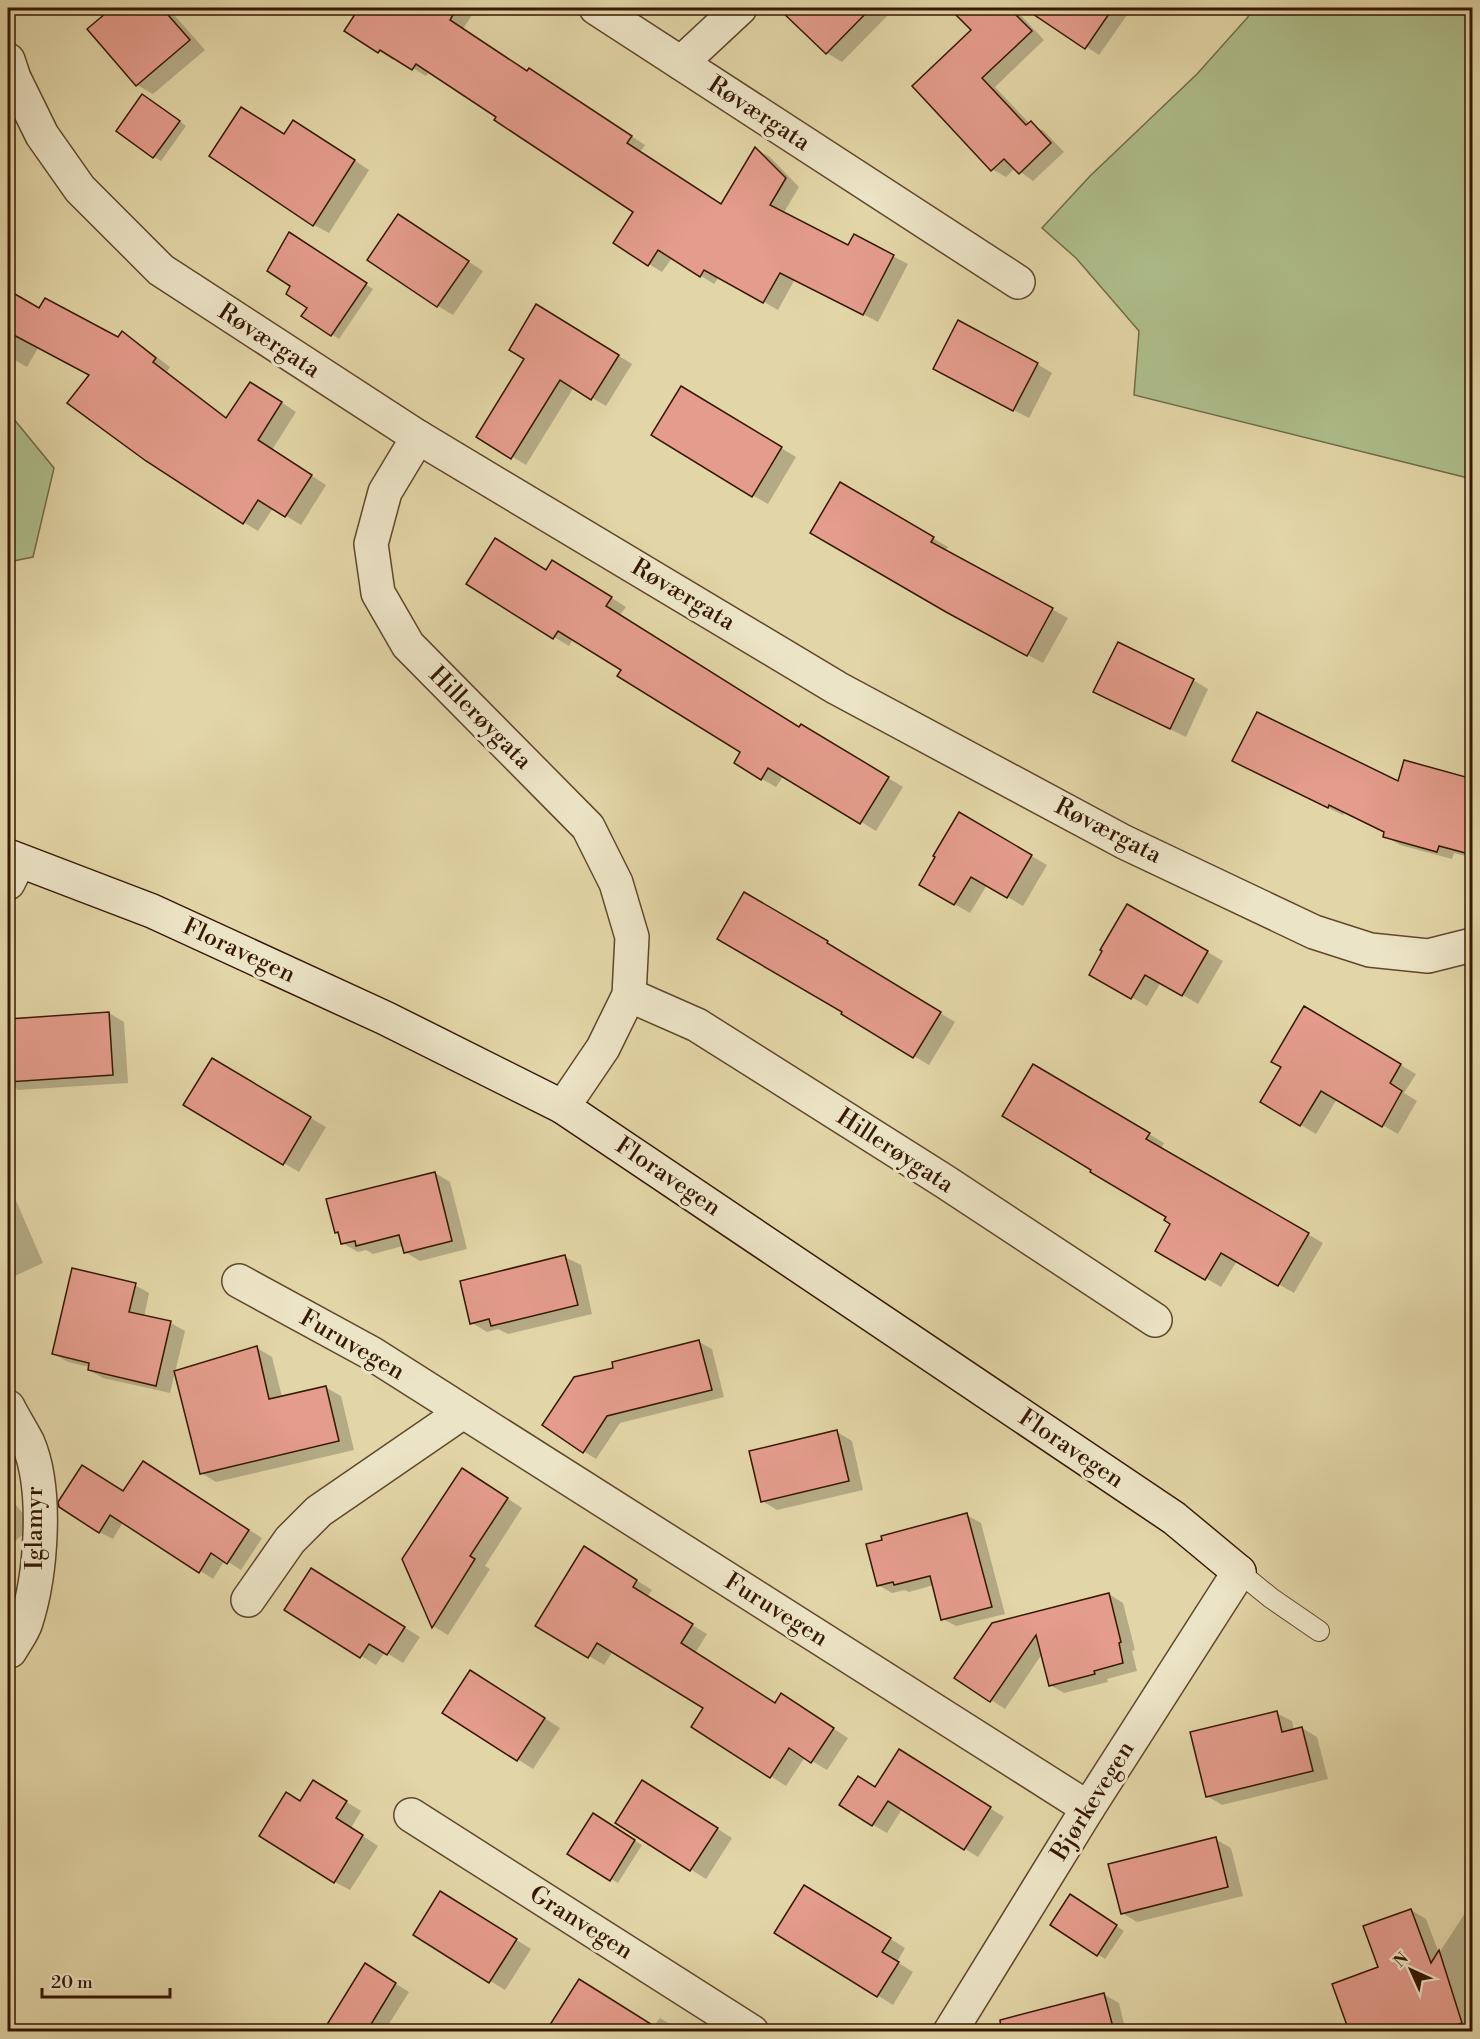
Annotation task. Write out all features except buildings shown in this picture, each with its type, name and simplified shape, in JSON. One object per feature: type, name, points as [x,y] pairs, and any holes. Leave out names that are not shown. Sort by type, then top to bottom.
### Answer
[{"type":"street","name":"Røværgata","points":[[596,8],[1018,282]]},
{"type":"street","name":"Røværgata","points":[[681,63],[740,8]]},
{"type":"street","name":"Røværgata","points":[[8,60],[14,78],[42,135],[80,189],[161,270],[418,437],[837,688],[1124,842],[1314,932],[1371,950],[1428,956],[1473,945]]},
{"type":"street","name":"Hillerøygata","points":[[418,437],[385,492],[371,544],[378,593],[408,645],[588,827],[616,883],[632,938],[629,995],[603,1048],[563,1107]]},
{"type":"street","name":"Floravegen","points":[[11,867],[152,911],[385,1018],[563,1107],[1174,1518],[1239,1572]]},
{"type":"street","name":"Hillerøygata","points":[[629,995],[697,1025],[944,1181],[1155,1320]]},
{"type":"street","name":"Furuvegen","points":[[239,1281],[371,1353],[1088,1808]]},
{"type":"street","name":"Iglamyr","points":[[8,1407],[28,1445],[39,1490],[40,1533],[36,1576],[26,1624],[10,1651]]},
{"type":"street","points":[[248,1600],[290,1540],[319,1511],[463,1412]]},
{"type":"street","name":"Bjørkevegen","points":[[950,2031],[1088,1808],[1239,1572]]},
{"type":"street","name":"Granvegen","points":[[411,1815],[752,2031]]},
{"type":"lane","name":"Floravegen","points":[[1239,1572],[1271,1598],[1319,1631]]},
{"type":"green space","points":[[1249,8],[1472,8],[1472,479],[1134,395],[1139,331],[1076,258],[1042,228],[1090,176],[1197,74],[1248,17]]},
{"type":"green space","points":[[8,412],[54,468],[33,557],[8,562]]}]
